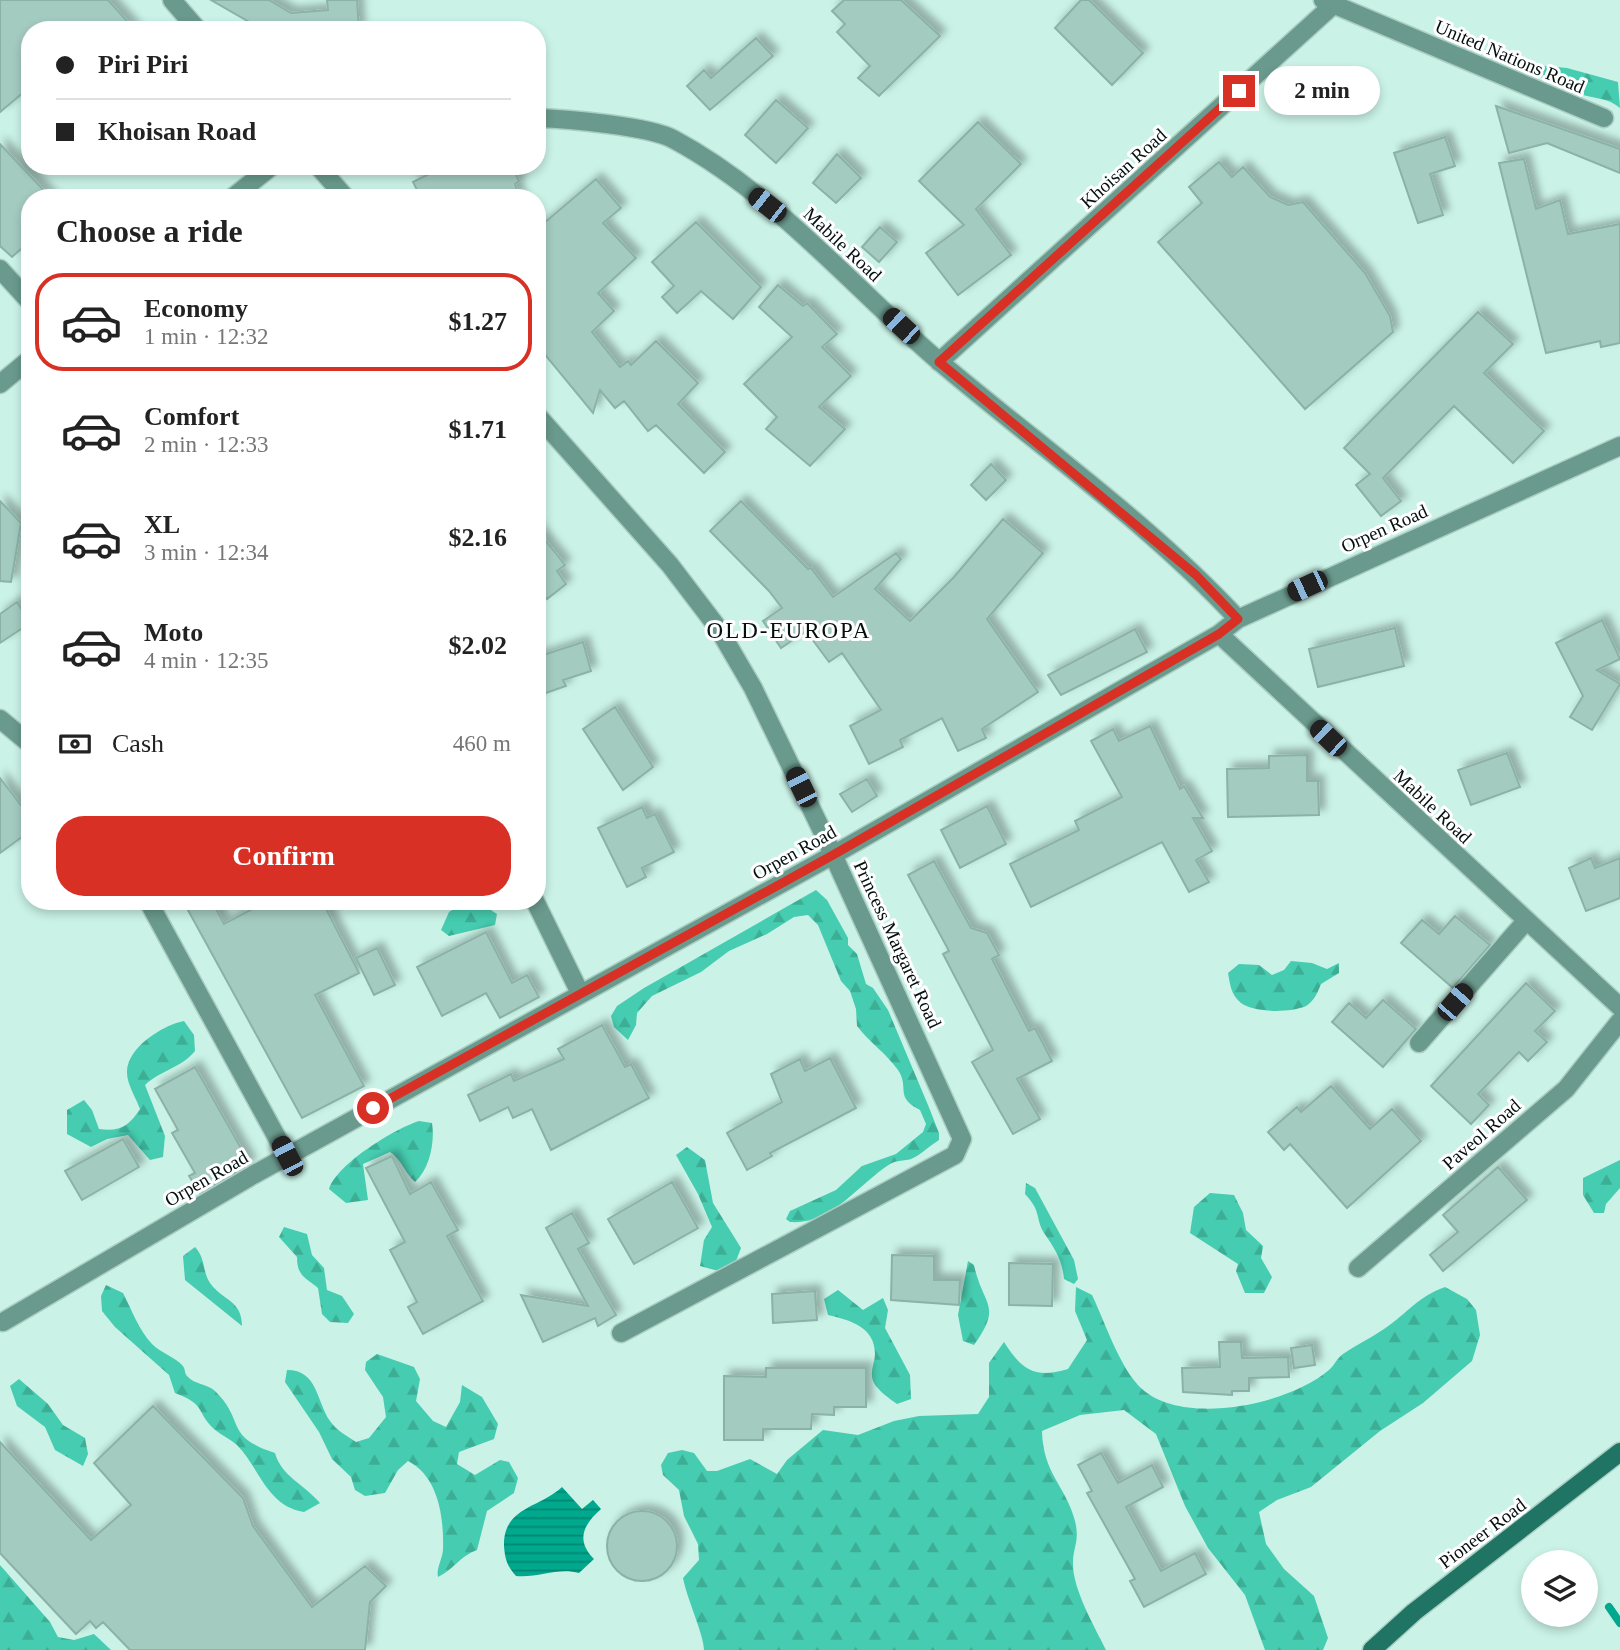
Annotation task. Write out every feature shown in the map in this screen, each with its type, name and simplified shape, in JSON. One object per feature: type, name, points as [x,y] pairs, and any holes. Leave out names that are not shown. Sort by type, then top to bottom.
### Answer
[{"type":"main road","name":"Pioneer Road","points":[[1373,1650],[1414,1612],[1620,1452]]},
{"type":"street","points":[[172,0],[190,21]]},
{"type":"street","name":"United Nations Road","points":[[1328,2],[1604,118]]},
{"type":"street","name":"Khoisan Road","points":[[939,362],[1328,2]]},
{"type":"street","name":"Mabile Road","points":[[546,119],[615,126],[670,137],[711,162],[785,220],[939,362],[1196,575],[1238,619]]},
{"type":"street","points":[[243,189],[261,175]]},
{"type":"street","points":[[326,175],[338,189]]},
{"type":"street","points":[[0,269],[21,292]]},
{"type":"street","points":[[0,384],[21,366]]},
{"type":"street","name":"Princess Margaret Road","points":[[546,425],[670,565],[718,628],[753,688],[958,1124],[962,1139],[955,1155],[621,1333]]},
{"type":"street","name":"Orpen Road","points":[[3,1322],[287,1156],[833,855],[1219,634],[1238,619],[1620,446]]},
{"type":"street","name":"Mabile Road","points":[[1219,634],[1620,1007]]},
{"type":"street","points":[[0,719],[21,736]]},
{"type":"street","points":[[153,910],[287,1156]]},
{"type":"street","points":[[539,910],[580,993]]},
{"type":"street","points":[[1419,1043],[1526,921]]},
{"type":"street","name":"Paveol Road","points":[[1358,1268],[1566,1089],[1620,1021]]},
{"type":"green space","points":[[1535,65],[1567,68],[1618,82],[1620,108],[1550,82],[1532,72]]},
{"type":"green space","points":[[816,890],[827,900],[848,938],[848,945],[857,954],[866,984],[873,988],[888,1010],[939,1133],[939,1140],[915,1157],[890,1164],[831,1211],[805,1221],[790,1222],[786,1219],[790,1211],[836,1190],[862,1166],[896,1154],[923,1132],[926,1124],[920,1110],[907,1101],[898,1070],[857,1026],[856,1009],[850,991],[841,981],[818,925],[808,915],[794,917],[767,934],[729,951],[701,972],[652,996],[637,1013],[636,1025],[628,1040],[614,1027],[611,1016],[617,1006],[644,988]]},
{"type":"green space","points":[[491,910],[497,914],[495,925],[449,936],[441,930],[449,912]]},
{"type":"green space","points":[[1291,961],[1312,963],[1327,969],[1339,963],[1339,973],[1321,984],[1306,1006],[1291,1010],[1255,1009],[1241,1003],[1235,996],[1228,973],[1239,964],[1259,965],[1272,975],[1284,970]]},
{"type":"green space","points":[[184,1021],[194,1035],[195,1051],[145,1085],[165,1136],[163,1157],[150,1160],[128,1135],[107,1139],[91,1147],[67,1134],[67,1110],[84,1100],[92,1110],[99,1129],[113,1130],[132,1120],[140,1109],[127,1077],[128,1064],[147,1039],[166,1027]]},
{"type":"green space","points":[[419,1121],[432,1123],[433,1138],[428,1162],[415,1182],[390,1152],[363,1164],[368,1200],[346,1203],[329,1189],[334,1179],[354,1159],[382,1139]]},
{"type":"green space","points":[[687,1147],[705,1160],[713,1203],[741,1248],[736,1261],[722,1272],[700,1266],[704,1240],[712,1227],[698,1194],[676,1155]]},
{"type":"green space","points":[[1620,1160],[1620,1188],[1606,1204],[1604,1213],[1594,1213],[1583,1195],[1583,1178]]},
{"type":"green space","points":[[1026,1183],[1035,1188],[1074,1260],[1078,1279],[1074,1284],[1064,1279],[1057,1254],[1041,1228],[1034,1206],[1025,1194]]},
{"type":"green space","points":[[1210,1193],[1234,1195],[1243,1213],[1246,1230],[1263,1246],[1261,1258],[1272,1277],[1264,1293],[1245,1293],[1236,1271],[1238,1264],[1190,1233],[1194,1207]]},
{"type":"green space","points":[[284,1227],[307,1234],[312,1255],[324,1268],[327,1290],[342,1296],[354,1314],[348,1323],[330,1322],[322,1314],[318,1288],[303,1276],[298,1268],[297,1257],[279,1237]]},
{"type":"green space","points":[[195,1247],[210,1283],[239,1311],[242,1326],[185,1280],[183,1256]]},
{"type":"green space","points":[[968,1261],[974,1265],[989,1313],[983,1332],[974,1345],[963,1341],[958,1315]]},
{"type":"green space","points":[[106,1285],[123,1293],[139,1326],[152,1344],[180,1363],[190,1379],[215,1391],[230,1411],[241,1434],[259,1447],[275,1453],[282,1468],[320,1503],[304,1512],[291,1508],[273,1494],[237,1445],[214,1429],[192,1401],[175,1393],[169,1375],[115,1327],[102,1311],[101,1296]]},
{"type":"green space","points":[[1076,1287],[1092,1295],[1120,1358],[1142,1389],[1160,1400],[1183,1407],[1209,1409],[1264,1401],[1311,1382],[1329,1370],[1343,1354],[1384,1329],[1420,1300],[1445,1287],[1467,1299],[1476,1310],[1480,1335],[1472,1361],[1423,1403],[1380,1431],[1311,1487],[1277,1500],[1259,1512],[1266,1544],[1284,1569],[1314,1596],[1328,1638],[1323,1650],[1265,1650],[1245,1595],[1208,1548],[1185,1506],[1156,1434],[1124,1410],[1080,1415],[1042,1431],[1046,1458],[1075,1521],[1077,1539],[1073,1563],[1076,1584],[1106,1650],[704,1650],[683,1578],[699,1560],[698,1544],[684,1516],[679,1490],[663,1475],[661,1465],[668,1453],[682,1450],[694,1453],[707,1471],[717,1471],[750,1459],[777,1474],[787,1460],[823,1430],[858,1435],[894,1421],[919,1416],[978,1414],[989,1397],[989,1363],[1004,1342],[1030,1370],[1046,1373],[1068,1369],[1087,1340],[1075,1311]]},
{"type":"green space","points":[[838,1290],[863,1310],[883,1298],[888,1310],[885,1328],[910,1375],[911,1399],[897,1404],[875,1384],[872,1371],[874,1345],[866,1331],[853,1322],[828,1315],[824,1299]]},
{"type":"green space","points":[[377,1354],[414,1367],[420,1379],[416,1401],[433,1421],[446,1427],[460,1402],[462,1385],[482,1397],[498,1424],[494,1439],[459,1452],[457,1464],[475,1475],[500,1460],[509,1462],[518,1478],[514,1493],[487,1511],[477,1550],[438,1577],[443,1550],[441,1512],[427,1477],[408,1461],[398,1470],[385,1493],[365,1496],[355,1490],[351,1477],[332,1459],[319,1432],[285,1382],[287,1370],[305,1375],[315,1388],[330,1421],[356,1442],[369,1438],[386,1417],[383,1397],[365,1370],[366,1362]]},
{"type":"green space","points":[[19,1379],[48,1404],[63,1425],[85,1438],[88,1454],[83,1466],[55,1450],[45,1427],[17,1406],[10,1386]]},
{"type":"green space","points":[[0,1565],[50,1622],[58,1637],[74,1640],[94,1634],[111,1650],[0,1650]]},
{"type":"shaded area","points":[[562,1487],[582,1509],[593,1500],[601,1509],[586,1526],[583,1539],[594,1559],[579,1573],[564,1571],[516,1576],[504,1551],[505,1533],[510,1523],[524,1510]]},
{"type":"building","points":[[0,0],[108,0],[127,21],[21,21],[21,94],[0,112]]},
{"type":"building","points":[[211,0],[269,0],[291,13],[328,10],[327,0],[357,0],[358,21],[247,21]]},
{"type":"building","points":[[844,0],[901,0],[940,36],[879,96],[858,78],[870,66],[837,32],[845,24],[832,11]]},
{"type":"building","points":[[1081,0],[1089,0],[1143,53],[1112,85],[1055,28]]},
{"type":"building","points":[[756,38],[773,56],[710,110],[687,86],[704,70],[711,78]]},
{"type":"building","points":[[776,100],[808,128],[776,163],[745,135]]},
{"type":"building","points":[[1496,106],[1620,149],[1620,173],[1547,143],[1509,153]]},
{"type":"building","points":[[978,122],[1021,164],[976,209],[1011,255],[958,295],[926,253],[964,225],[919,181]]},
{"type":"building","points":[[1445,137],[1455,166],[1430,174],[1443,215],[1418,223],[1394,153]]},
{"type":"building","points":[[0,144],[21,166],[21,175],[29,175],[42,189],[21,189],[21,249],[12,257],[0,246]]},
{"type":"building","points":[[837,154],[861,178],[836,203],[813,183]]},
{"type":"building","points":[[1524,159],[1536,209],[1560,200],[1568,234],[1620,224],[1620,343],[1601,347],[1600,341],[1546,353],[1499,163]]},
{"type":"building","points":[[1219,162],[1232,177],[1243,167],[1270,197],[1288,205],[1303,202],[1365,273],[1390,316],[1393,332],[1305,409],[1158,242],[1202,203],[1189,187]]},
{"type":"building","points":[[427,175],[516,175],[519,181],[515,184],[517,189],[416,189],[413,182]]},
{"type":"building","points":[[596,179],[621,208],[603,223],[636,258],[598,293],[614,311],[592,332],[620,367],[628,361],[631,365],[656,341],[698,383],[678,404],[725,452],[704,473],[656,425],[648,431],[624,401],[615,408],[600,390],[593,413],[546,356],[546,221]]},
{"type":"building","points":[[696,222],[761,287],[733,319],[701,291],[677,313],[662,297],[674,286],[652,262]]},
{"type":"building","points":[[880,227],[897,242],[879,262],[862,247]]},
{"type":"building","points":[[778,285],[803,306],[807,303],[837,334],[822,347],[851,376],[819,407],[845,429],[810,466],[766,429],[777,417],[744,384],[792,337],[759,307]]},
{"type":"building","points":[[1478,312],[1513,344],[1484,373],[1544,431],[1513,463],[1454,406],[1383,478],[1401,501],[1381,516],[1356,485],[1370,474],[1344,448]]},
{"type":"building","points":[[991,464],[1006,480],[986,500],[971,485]]},
{"type":"building","points":[[0,501],[21,523],[11,582],[0,581]]},
{"type":"building","points":[[741,501],[808,569],[811,568],[833,597],[896,553],[901,559],[875,589],[910,621],[954,577],[1003,519],[1043,553],[987,619],[1038,692],[982,729],[986,738],[958,751],[942,718],[900,740],[903,747],[869,764],[850,726],[881,710],[842,653],[829,662],[806,631],[781,648],[763,621],[782,608],[769,591],[710,531]]},
{"type":"building","points":[[546,541],[565,565],[557,571],[566,584],[547,599]]},
{"type":"building","points":[[17,602],[21,608],[21,629],[0,643],[0,614]]},
{"type":"building","points":[[1602,620],[1620,659],[1597,670],[1620,684],[1592,730],[1570,717],[1583,696],[1556,643]]},
{"type":"building","points":[[1395,628],[1404,666],[1318,687],[1309,649]]},
{"type":"building","points":[[1135,629],[1147,652],[1061,695],[1048,675]]},
{"type":"building","points":[[583,642],[591,671],[563,680],[566,686],[546,693],[546,654]]},
{"type":"building","points":[[615,707],[653,767],[623,790],[583,729]]},
{"type":"building","points":[[1150,726],[1180,789],[1184,786],[1203,818],[1193,818],[1212,851],[1196,860],[1209,882],[1189,892],[1162,842],[1031,907],[1010,864],[1079,830],[1075,821],[1122,797],[1091,741],[1113,729],[1119,741]]},
{"type":"building","points":[[1507,753],[1520,787],[1471,805],[1458,770]]},
{"type":"building","points":[[1307,755],[1307,781],[1318,781],[1319,815],[1228,817],[1227,769],[1269,768],[1269,756]]},
{"type":"building","points":[[0,778],[21,805],[21,838],[0,853]]},
{"type":"building","points":[[867,779],[877,796],[852,812],[840,794]]},
{"type":"building","points":[[987,806],[1006,844],[960,868],[941,830]]},
{"type":"building","points":[[642,807],[647,818],[655,814],[674,852],[642,868],[646,877],[627,887],[598,828]]},
{"type":"building","points":[[1591,858],[1595,868],[1620,858],[1620,898],[1586,911],[1569,868]]},
{"type":"building","points":[[934,861],[971,928],[987,933],[999,955],[992,959],[1029,1031],[1035,1028],[1052,1061],[1017,1079],[1040,1119],[1013,1134],[972,1062],[993,1050],[943,954],[949,951],[908,875]]},
{"type":"building","points":[[188,910],[217,910],[224,924],[251,910],[327,910],[359,973],[315,995],[364,1086],[302,1118]]},
{"type":"building","points":[[1455,916],[1490,945],[1453,988],[1401,943],[1422,920],[1439,934]]},
{"type":"building","points":[[486,932],[512,983],[527,975],[539,997],[500,1018],[486,993],[442,1016],[417,967]]},
{"type":"building","points":[[377,948],[395,985],[374,995],[356,958]]},
{"type":"building","points":[[1526,983],[1555,1011],[1535,1031],[1547,1042],[1528,1061],[1519,1052],[1478,1094],[1489,1105],[1471,1124],[1431,1086]]},
{"type":"building","points":[[1383,1000],[1416,1029],[1383,1067],[1332,1022],[1349,1003],[1366,1018]]},
{"type":"building","points":[[602,1025],[625,1067],[631,1064],[649,1098],[551,1150],[532,1109],[513,1118],[508,1107],[480,1121],[468,1095],[511,1074],[514,1081],[564,1059],[558,1049]]},
{"type":"building","points":[[830,1058],[856,1108],[770,1153],[772,1156],[747,1170],[727,1133],[782,1102],[771,1074],[800,1059],[805,1071]]},
{"type":"building","points":[[195,1067],[250,1164],[200,1193],[189,1176],[195,1173],[172,1133],[178,1130],[155,1089]]},
{"type":"building","points":[[1331,1086],[1370,1129],[1392,1109],[1421,1141],[1347,1208],[1290,1144],[1284,1150],[1268,1132],[1297,1107],[1301,1112]]},
{"type":"building","points":[[123,1139],[139,1167],[82,1200],[65,1171]]},
{"type":"building","points":[[392,1156],[410,1194],[431,1182],[458,1230],[447,1236],[483,1301],[423,1334],[408,1307],[417,1302],[390,1250],[405,1242],[366,1168]]},
{"type":"building","points":[[1498,1167],[1527,1200],[1443,1271],[1430,1255],[1458,1232],[1443,1215]]},
{"type":"building","points":[[672,1182],[698,1228],[634,1264],[608,1219]]},
{"type":"building","points":[[572,1213],[589,1243],[578,1249],[616,1315],[598,1326],[595,1318],[543,1342],[521,1295],[588,1306],[546,1228]]},
{"type":"building","points":[[892,1255],[934,1256],[934,1280],[960,1280],[959,1305],[891,1300]]},
{"type":"building","points":[[1009,1263],[1053,1264],[1052,1306],[1009,1305]]},
{"type":"building","points":[[815,1291],[817,1320],[773,1323],[772,1294]]},
{"type":"building","points":[[1219,1342],[1241,1342],[1242,1358],[1288,1357],[1289,1377],[1249,1378],[1249,1391],[1232,1391],[1232,1395],[1183,1392],[1182,1368],[1220,1367]]},
{"type":"building","points":[[1312,1345],[1315,1365],[1294,1368],[1291,1348]]},
{"type":"building","points":[[766,1368],[866,1368],[866,1407],[834,1407],[834,1415],[812,1414],[811,1429],[763,1429],[763,1440],[724,1440],[724,1376],[766,1377]]},
{"type":"building","points":[[153,1406],[243,1498],[253,1526],[312,1607],[365,1566],[386,1586],[370,1602],[365,1650],[130,1650],[103,1622],[96,1628],[90,1621],[76,1634],[0,1553],[0,1442],[91,1540],[131,1505],[94,1463]]},
{"type":"building","points":[[1101,1453],[1118,1483],[1152,1465],[1163,1487],[1126,1507],[1161,1571],[1195,1553],[1206,1574],[1144,1607],[1130,1581],[1135,1579],[1087,1493],[1092,1491],[1078,1465]]},
{"type":"building","points":[[649,1511],[662,1517],[671,1526],[675,1532],[675,1560],[667,1571],[656,1579],[635,1581],[617,1571],[609,1560],[607,1539],[617,1521],[628,1513]]},
{"type":"waterway","points":[[1609,1607],[1620,1623]]},
{"type":"district","name":"OLD-EUROPA","points":[[789,630]]},
{"type":"route","points":[[373,1108],[833,855],[1219,634],[1238,619],[1196,575],[939,362],[1239,91]]}]
